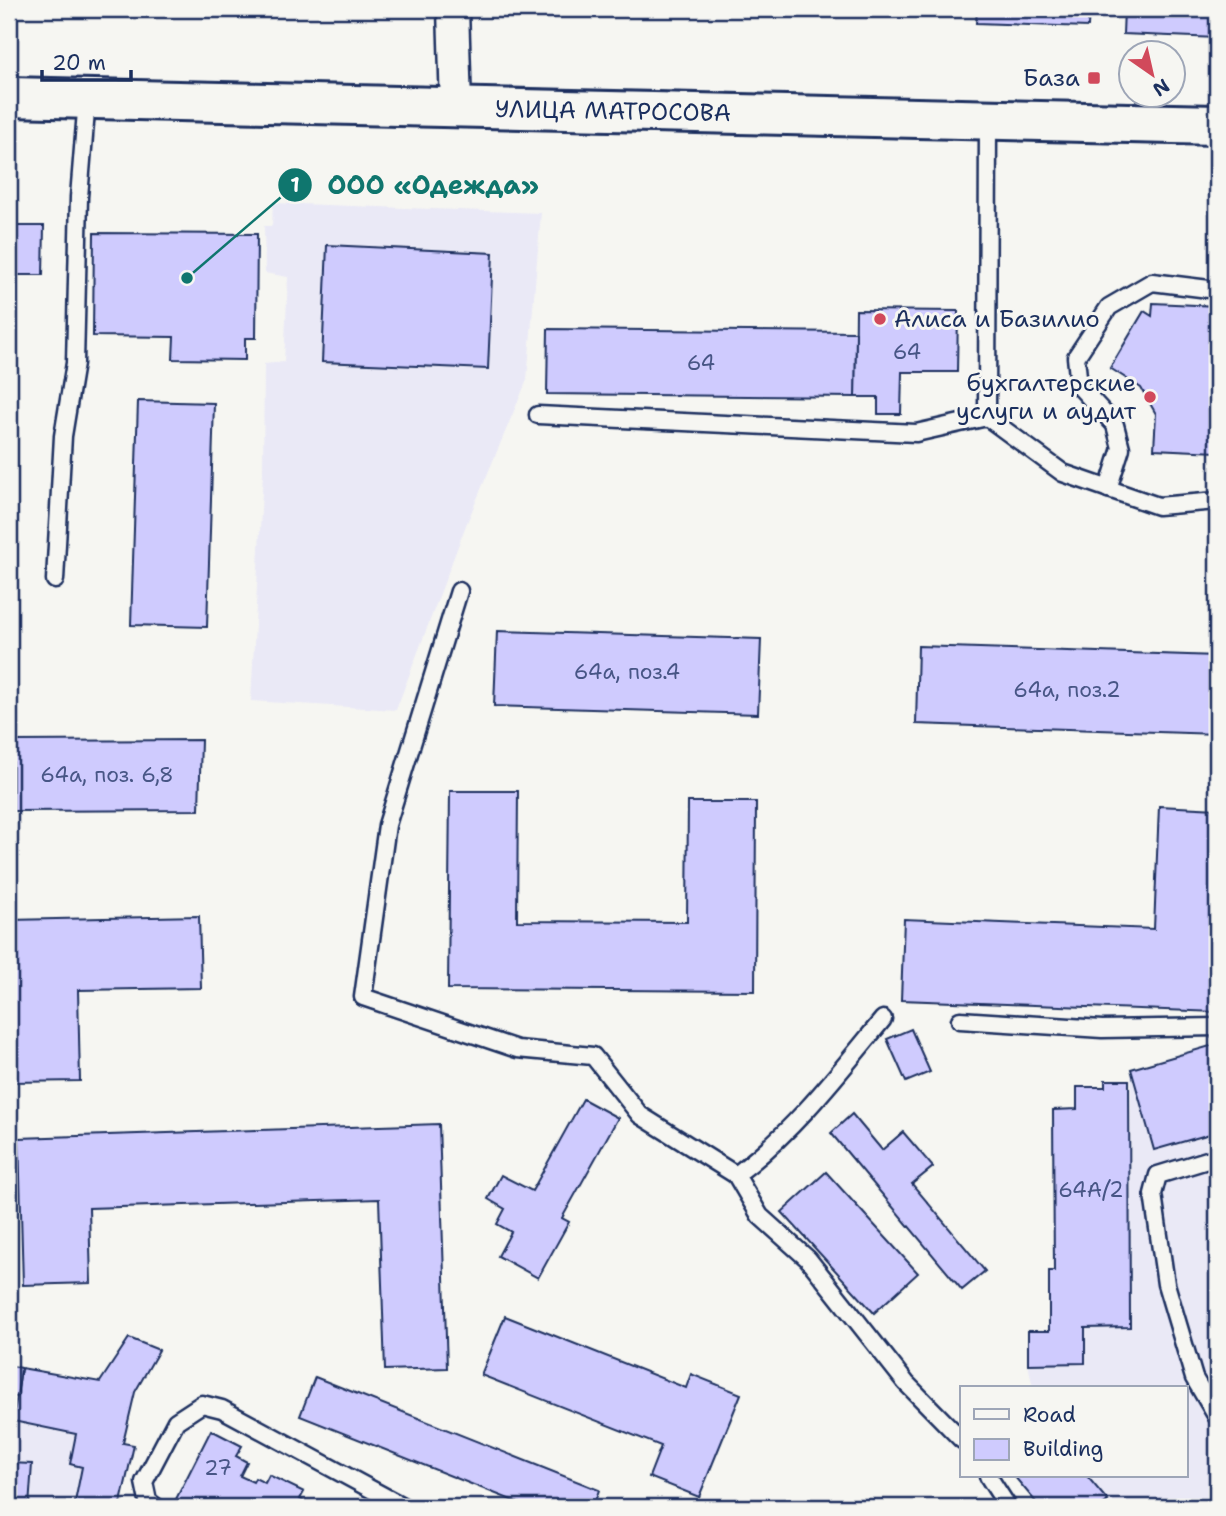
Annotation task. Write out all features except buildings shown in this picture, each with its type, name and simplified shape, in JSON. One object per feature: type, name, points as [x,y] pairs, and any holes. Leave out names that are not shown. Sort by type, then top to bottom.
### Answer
[{"type":"highway","name":"УЛИЦА МАТРОСОВА","points":[[9,97],[1217,125]]},
{"type":"street","points":[[453,9],[456,107]]},
{"type":"lane","points":[[55,580],[63,436],[75,363],[79,197],[87,99]]},
{"type":"lane","points":[[987,416],[988,121]]},
{"type":"lane","points":[[1108,489],[1121,448],[1115,425],[1079,386],[1076,357],[1109,307],[1152,282],[1217,290]]},
{"type":"lane","points":[[538,415],[916,433],[987,416]]},
{"type":"lane","points":[[987,416],[1063,473],[1158,506],[1217,501]]},
{"type":"lane","points":[[459,591],[387,825],[363,997],[517,1049],[593,1056],[640,1115],[736,1175],[760,1216],[808,1259],[906,1383],[960,1438]]},
{"type":"lane","points":[[736,1175],[773,1146],[804,1114],[883,1019]]},
{"type":"lane","points":[[960,1020],[1102,1029],[1217,1027]]},
{"type":"lane","points":[[1217,1157],[1158,1175],[1153,1195],[1166,1284],[1194,1378],[1217,1417]]},
{"type":"lane","points":[[156,1507],[148,1501],[144,1482],[176,1421],[202,1404],[222,1409],[404,1507]]},
{"type":"lane","points":[[989,1478],[1008,1507]]},
{"type":"shaded area","points":[[273,203],[541,213],[527,380],[466,525],[396,710],[251,701],[263,472],[264,364],[284,362],[288,277],[265,273],[264,226],[272,226]]},
{"type":"shaded area","points":[[1217,1044],[1217,1507],[1113,1507],[1089,1478],[1188,1478],[1188,1386],[1033,1386],[1028,1364],[1085,1363],[1085,1328],[1130,1327],[1131,1069]]},
{"type":"shaded area","points":[[9,1365],[135,1392],[123,1443],[134,1445],[120,1507],[9,1507]]},
{"type":"place","name":"База","points":[[1094,78]]},
{"type":"place","name":"ООО «Одежда»","points":[[187,278]]},
{"type":"place","name":"Алиса и Базилио","points":[[880,319]]},
{"type":"place","name":"бухгалтерские услуги и аудит","points":[[1150,397]]}]
